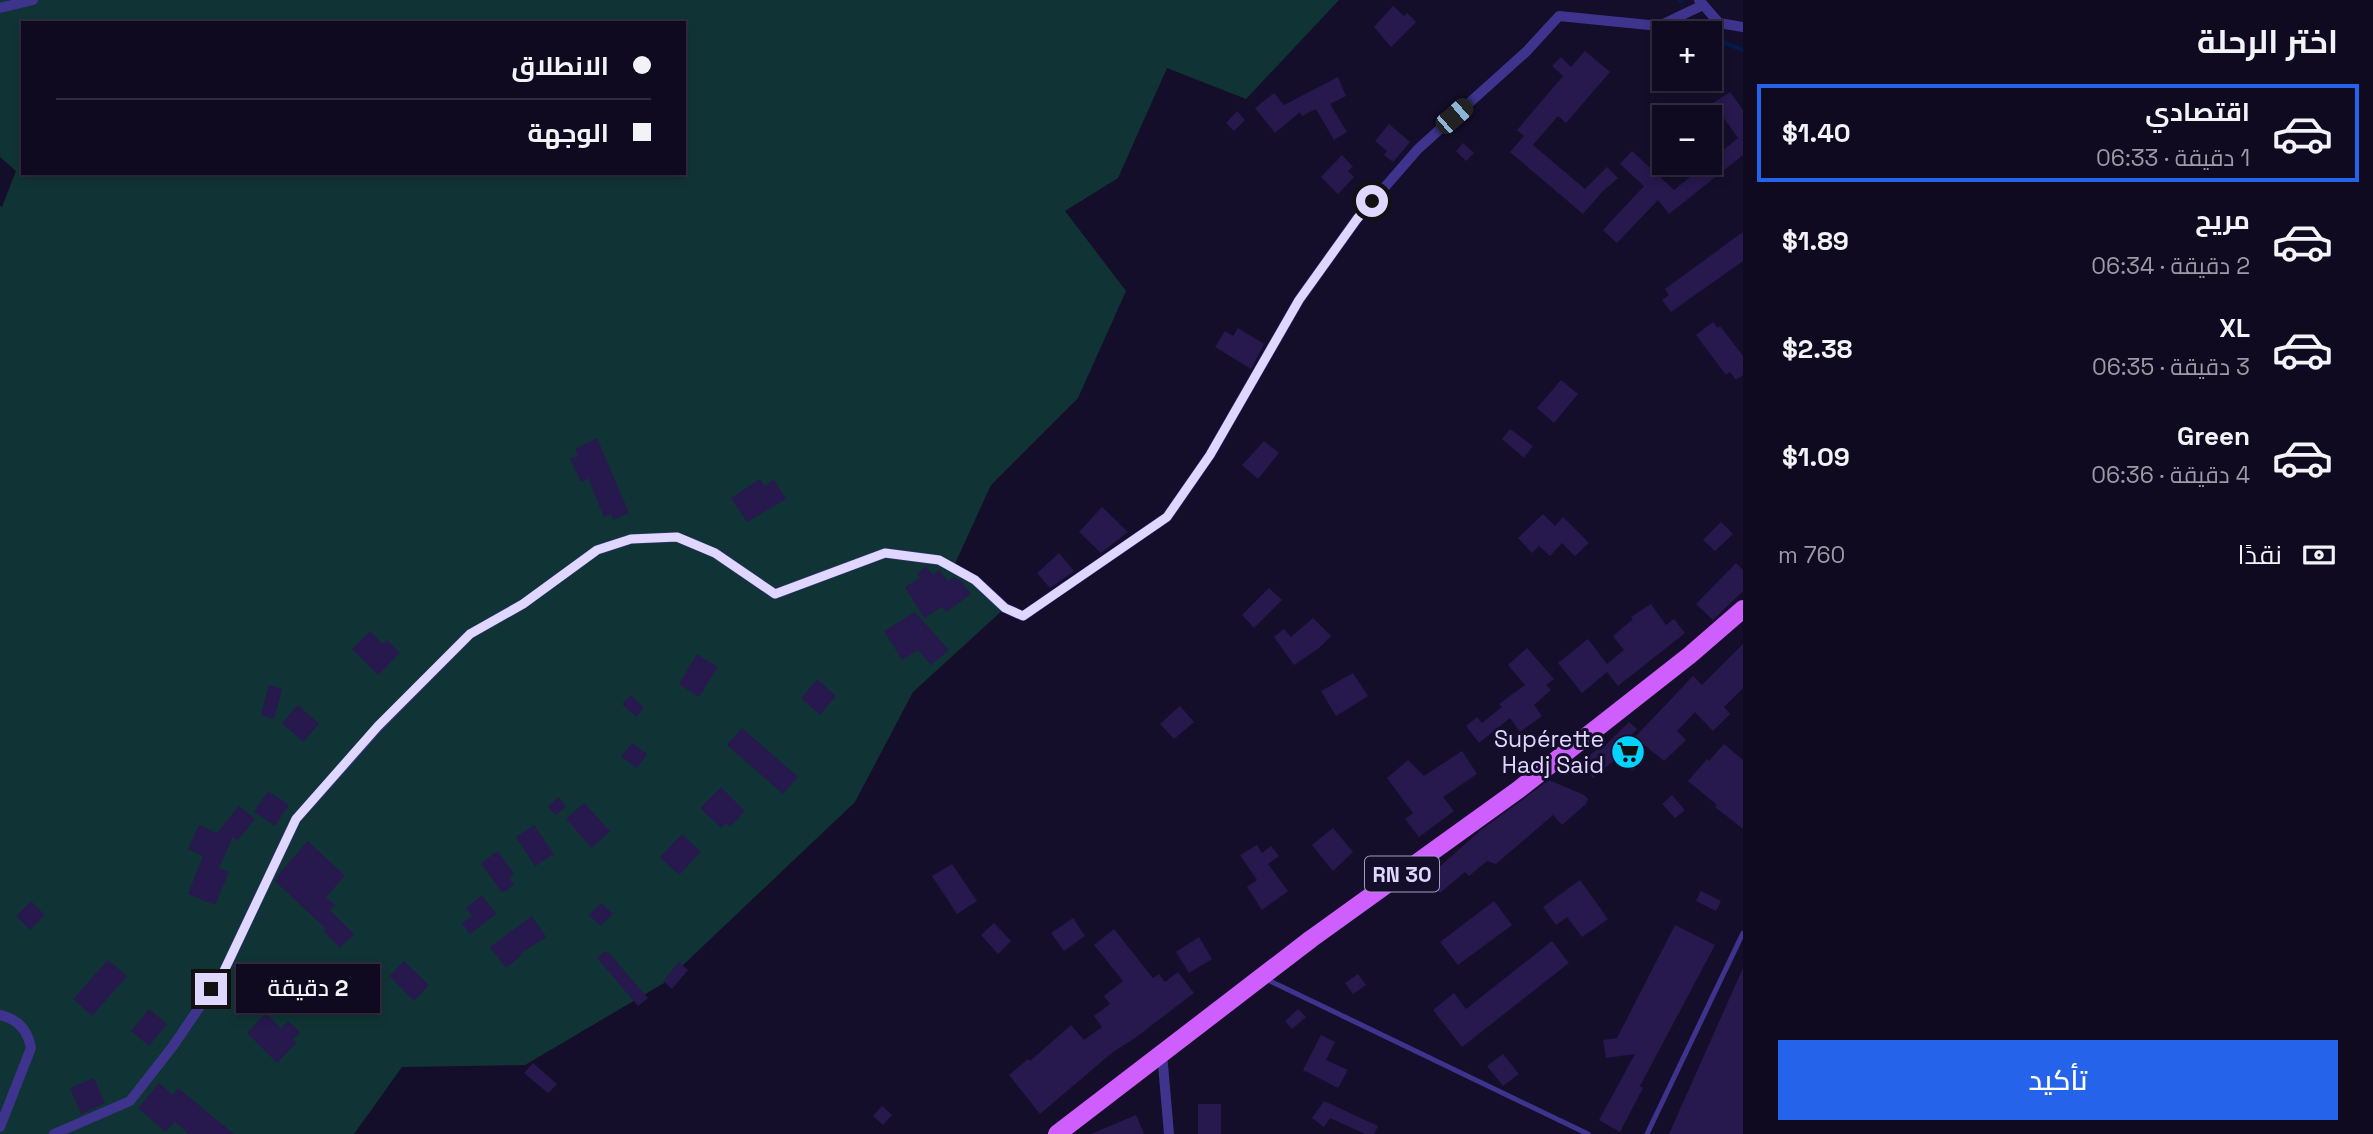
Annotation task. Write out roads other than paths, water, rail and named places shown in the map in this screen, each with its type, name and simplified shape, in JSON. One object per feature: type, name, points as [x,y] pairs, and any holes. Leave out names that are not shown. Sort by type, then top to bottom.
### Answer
[{"type":"main road","name":"RN 30","points":[[1056,1134],[1311,939],[1518,790],[1690,655],[1743,609]]},
{"type":"street","points":[[0,8],[33,0]]},
{"type":"street","points":[[54,1134],[130,1101],[173,1046],[224,971],[296,819],[378,726],[470,634],[523,604],[597,550],[631,539],[677,537],[715,553],[775,594],[885,553],[939,560],[975,580],[1005,608],[1023,616],[1167,517],[1210,455],[1299,300],[1357,219],[1418,149],[1527,51],[1559,16],[1659,26],[1701,2],[1719,23],[1743,27]]},
{"type":"street","points":[[0,1015],[13,1019],[20,1025],[32,1048],[0,1127]]},
{"type":"street","points":[[1162,1053],[1169,1134]]},
{"type":"lane","points":[[1647,1134],[1743,933]]},
{"type":"lane","points":[[1263,977],[1588,1134]]},
{"type":"waterway","points":[[1722,42],[1743,50]]},
{"type":"place","name":"Supérette Hadj Said","points":[[1628,752]]}]
